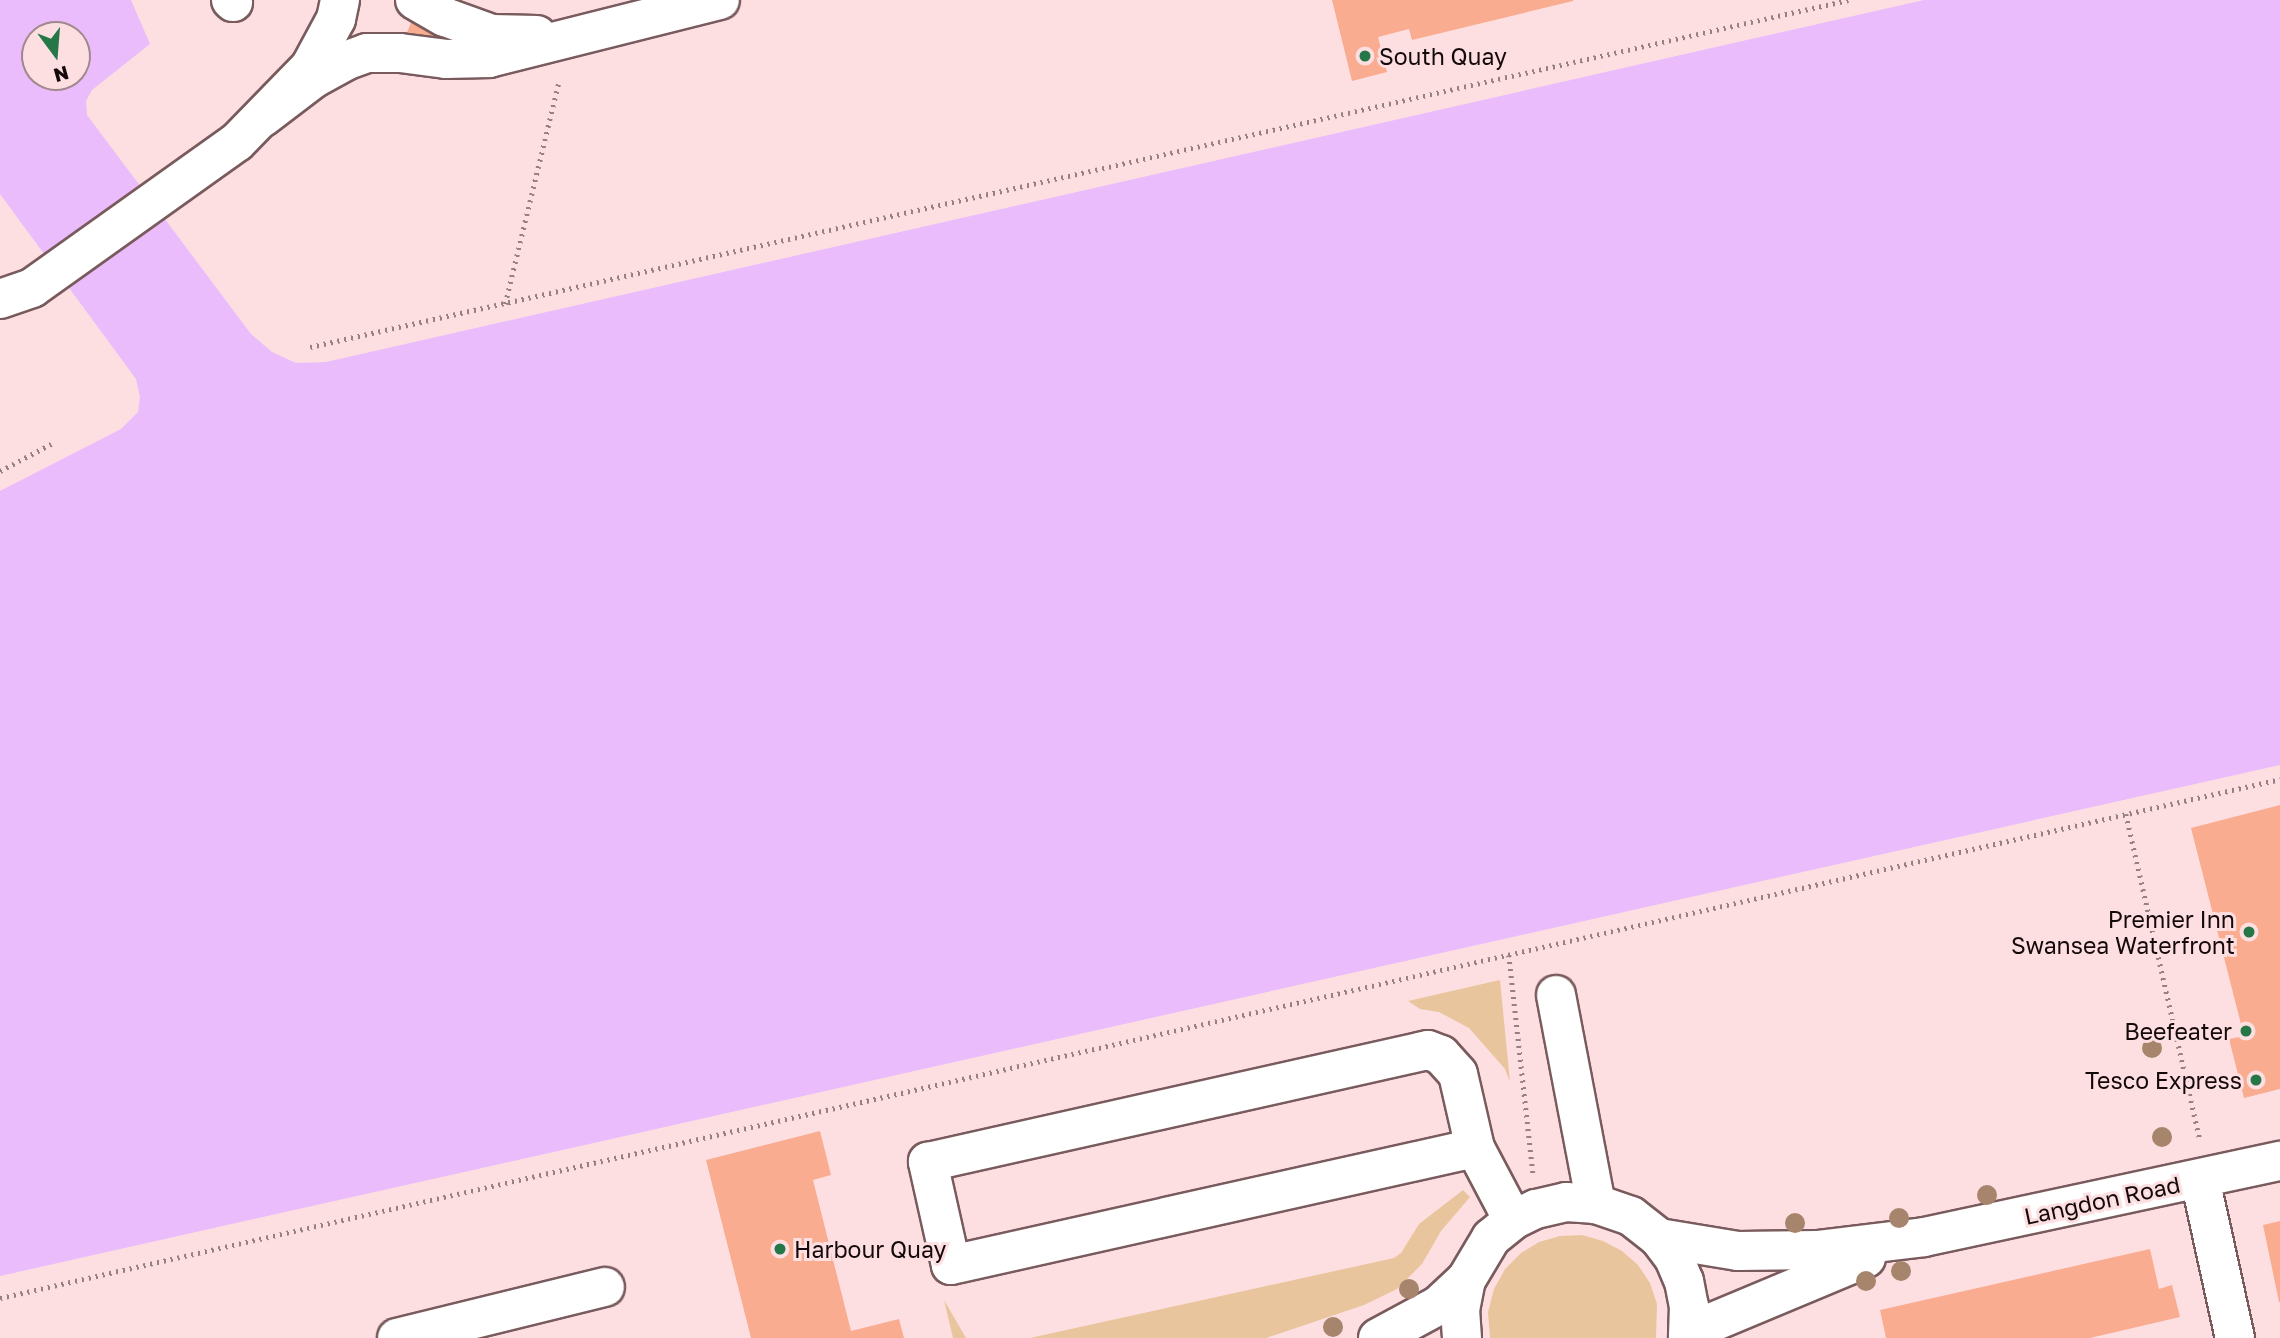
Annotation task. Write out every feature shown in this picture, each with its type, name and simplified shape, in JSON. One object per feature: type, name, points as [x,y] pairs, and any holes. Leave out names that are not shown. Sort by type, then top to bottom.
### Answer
[{"type":"street","points":[[250,129],[310,67],[335,19],[340,0]]},
{"type":"street","points":[[415,0],[445,17],[492,34],[570,35]]},
{"type":"street","points":[[16,294],[250,129],[313,79],[345,61],[367,53],[400,53],[446,59],[489,58],[668,6],[720,0]]},
{"type":"street","points":[[1556,995],[1597,1204]]},
{"type":"street","points":[[1475,1148],[951,1265],[928,1162],[1428,1050],[1441,1055],[1458,1074],[1475,1148],[1525,1214]]},
{"type":"street","name":"Langdon Road","points":[[1659,1238],[1738,1251],[1817,1250],[1924,1237],[2280,1161]]},
{"type":"street","points":[[2204,1179],[2235,1338]]},
{"type":"street","points":[[1378,1338],[1439,1305],[1466,1280],[1491,1238],[1525,1214],[1566,1202],[1597,1204],[1631,1216],[1659,1238],[1674,1258],[1684,1281],[1689,1306],[1688,1335]]},
{"type":"street","name":"Langdon Road","points":[[1688,1335],[1818,1276],[1924,1237]]},
{"type":"street","points":[[1462,1338],[1460,1310],[1466,1280]]},
{"type":"street","points":[[397,1338],[605,1287]]},
{"type":"path","points":[[310,347],[1848,0]]},
{"type":"path","points":[[505,304],[570,35]]},
{"type":"path","points":[[0,471],[51,444]]},
{"type":"path","points":[[0,1298],[2280,779]]},
{"type":"path","points":[[2126,814],[2204,1179]]},
{"type":"path","points":[[1509,955],[1525,1214]]},
{"type":"shaded area","points":[[0,0],[131,0],[150,44],[92,90],[86,101],[87,115],[251,334],[272,352],[296,363],[326,362],[1924,0],[2280,0],[2280,765],[0,1276],[0,491],[121,429],[138,412],[140,397],[136,379],[0,194]]},
{"type":"shaded area","points":[[1500,980],[1510,1082],[1505,1069],[1469,1028],[1439,1012],[1420,1009],[1408,1001]]},
{"type":"shaded area","points":[[1463,1190],[1470,1197],[1441,1231],[1422,1264],[1397,1289],[1364,1305],[1266,1338],[1030,1338],[1394,1258],[1401,1253],[1419,1224]]},
{"type":"shaded area","points":[[1582,1235],[1603,1241],[1622,1251],[1638,1265],[1650,1283],[1657,1304],[1656,1338],[1490,1338],[1488,1312],[1494,1289],[1505,1269],[1521,1253],[1539,1242],[1560,1236]]},
{"type":"shaded area","points":[[944,1300],[966,1338],[953,1338]]},
{"type":"building","name":"South Quay","points":[[1332,0],[1573,1],[1412,40],[1409,29],[1378,37],[1387,72],[1352,81]]},
{"type":"building","points":[[412,20],[437,30],[431,44],[406,34]]},
{"type":"building","name":"Premier Inn Swansea Waterfront","points":[[2280,805],[2280,1089],[2244,1098],[2229,1039],[2244,1036],[2191,828]]},
{"type":"building","name":"Harbour Quay","points":[[820,1131],[831,1175],[813,1180],[851,1331],[899,1319],[904,1338],[751,1338],[706,1160]]},
{"type":"building","points":[[2280,1221],[2280,1302],[2279,1302],[2263,1225]]},
{"type":"building","points":[[2150,1249],[2159,1289],[2172,1285],[2180,1317],[2090,1338],[1886,1338],[1880,1310]]},
{"type":"place","name":"South Quay","points":[[1365,56]]},
{"type":"place","name":"Premier Inn Swansea Waterfront","points":[[2249,932]]},
{"type":"place","name":"Beefeater","points":[[2246,1031]]},
{"type":"place","name":"Tesco Express","points":[[2256,1080]]},
{"type":"place","name":"Harbour Quay","points":[[780,1249]]}]
